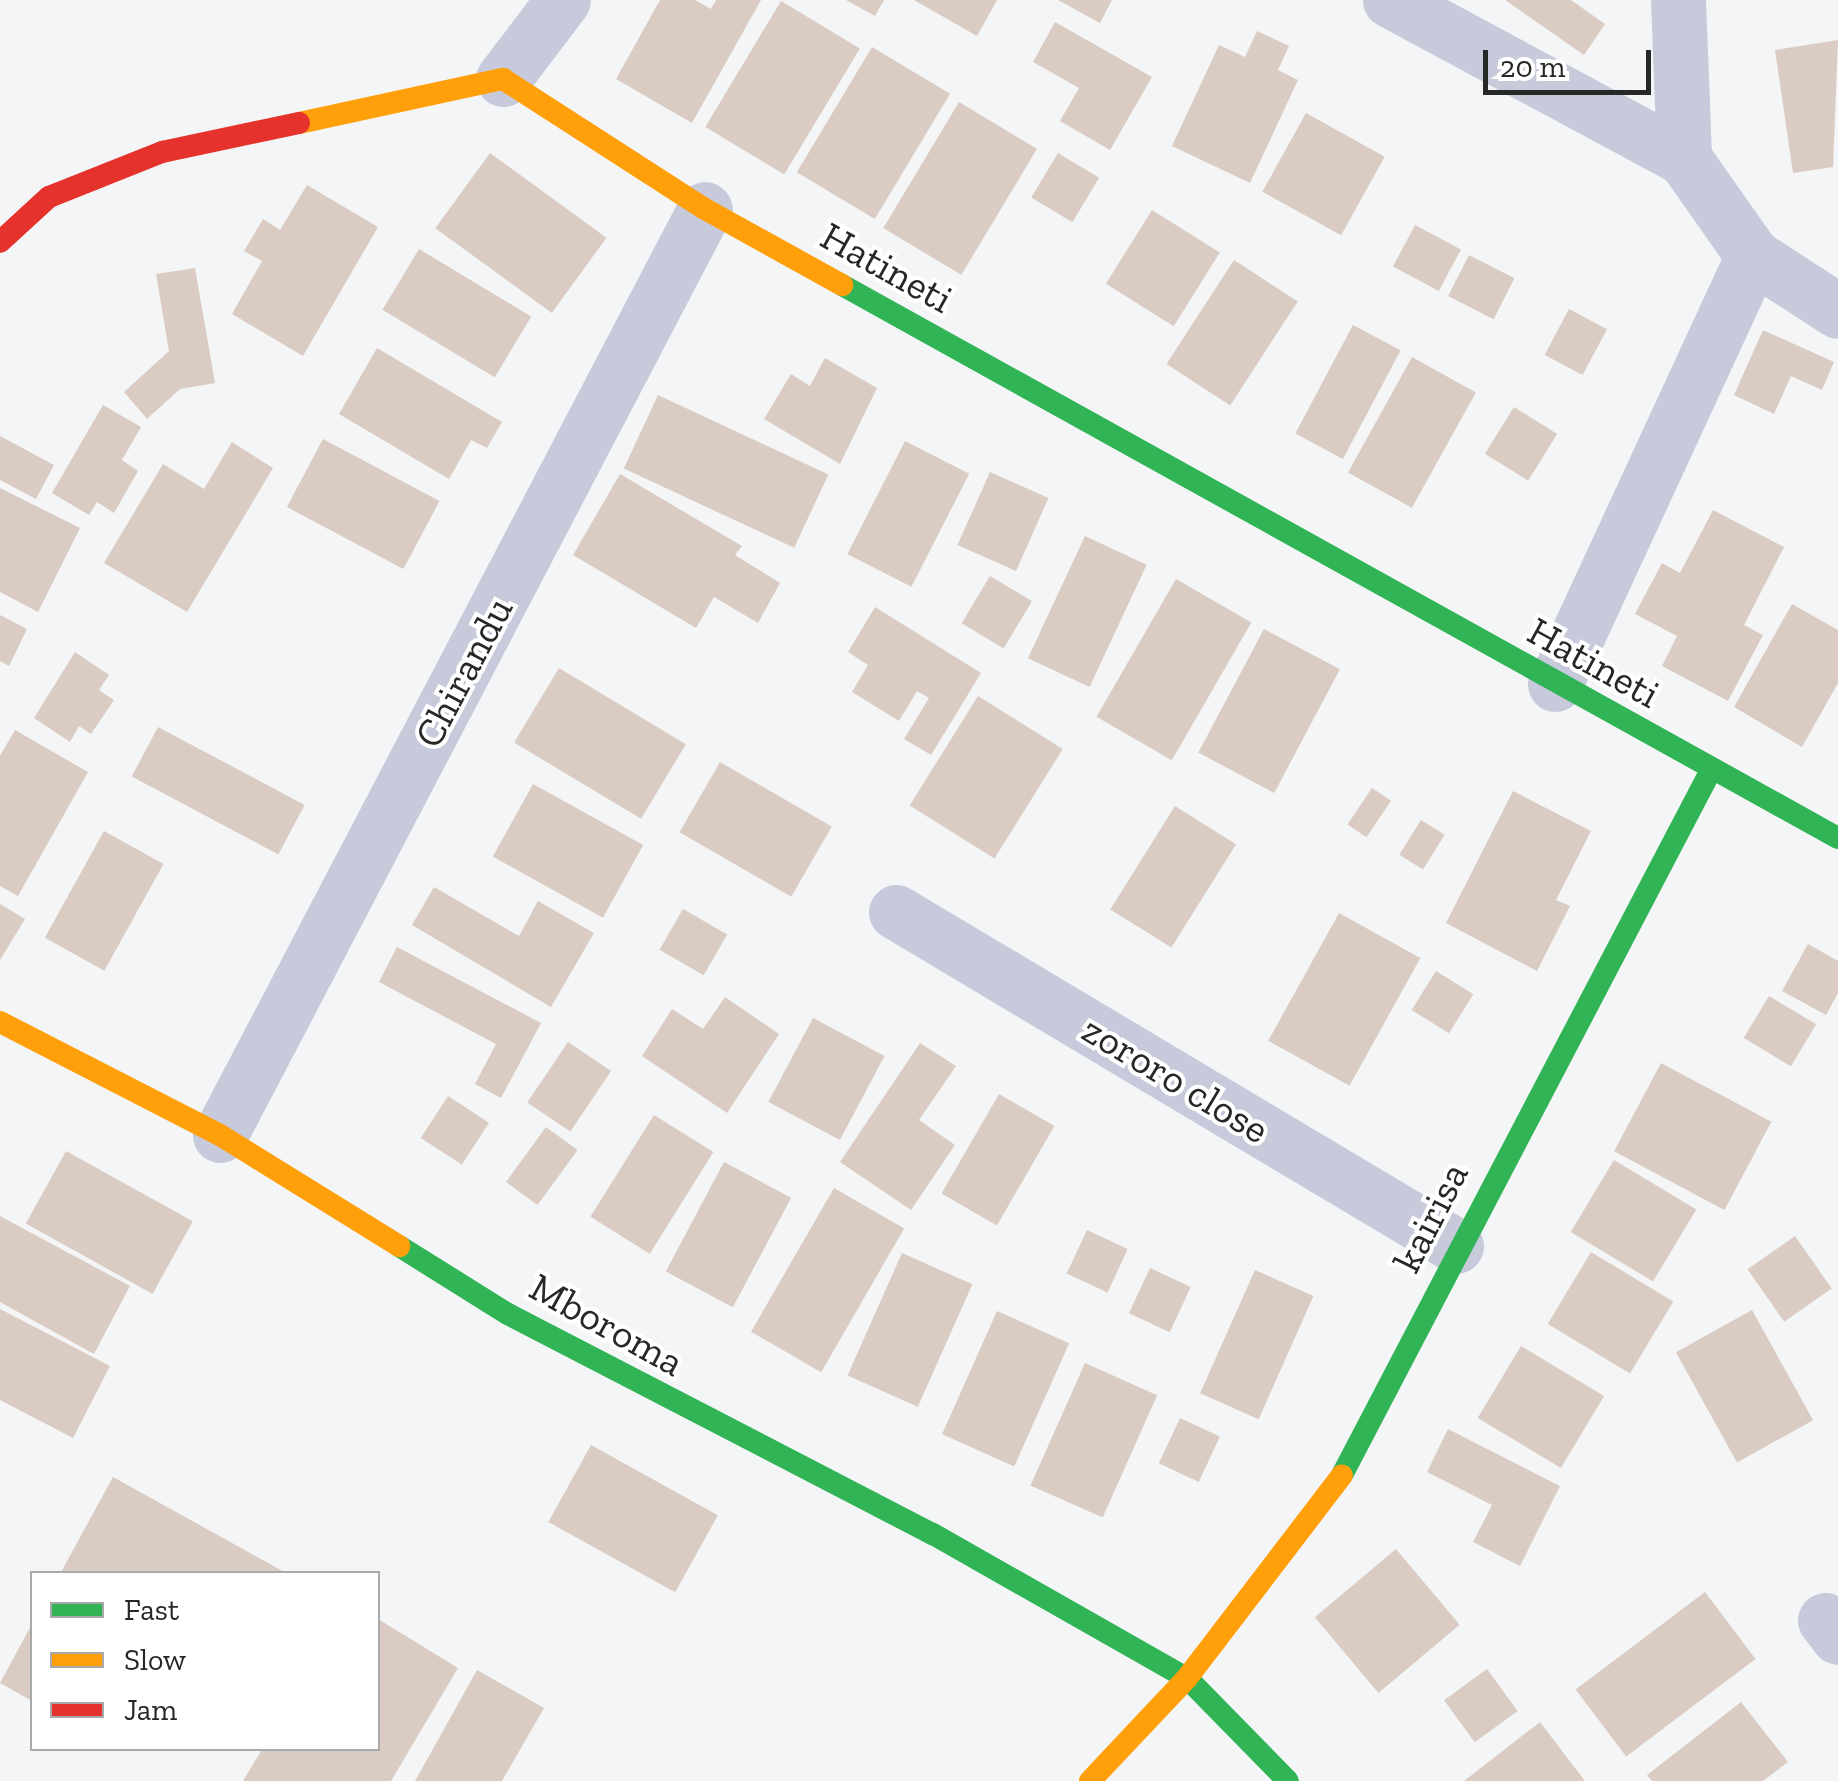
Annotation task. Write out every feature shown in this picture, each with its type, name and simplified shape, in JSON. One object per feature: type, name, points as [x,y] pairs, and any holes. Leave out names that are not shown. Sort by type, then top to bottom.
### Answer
[{"type":"street","points":[[0,242],[50,197],[162,152],[504,79],[563,0]]},
{"type":"street","points":[[1390,0],[1684,158],[1753,256],[1838,312]]},
{"type":"street","points":[[1678,0],[1684,158]]},
{"type":"street","name":"Hatineti","points":[[504,79],[705,208],[1838,838]]},
{"type":"street","name":"Chirandu","points":[[220,1135],[705,208]]},
{"type":"street","points":[[1555,684],[1753,256]]},
{"type":"street","name":"kairisa","points":[[1090,1781],[1186,1678],[1338,1483],[1456,1246],[1710,770]]},
{"type":"street","name":"zororo close","points":[[896,912],[1456,1246]]},
{"type":"street","name":"Mboroma","points":[[0,1022],[220,1135],[508,1314],[934,1534],[1186,1678],[1288,1781]]},
{"type":"building","points":[[660,0],[695,0],[711,9],[716,0],[761,0],[692,123],[616,79]]},
{"type":"building","points":[[846,0],[884,0],[875,16]]},
{"type":"building","points":[[914,0],[997,0],[977,36]]},
{"type":"building","points":[[1058,0],[1112,0],[1100,23]]},
{"type":"building","points":[[1505,0],[1571,0],[1605,24],[1584,55]]},
{"type":"building","points":[[781,1],[860,48],[784,174],[705,127]]},
{"type":"building","points":[[1055,22],[1152,77],[1110,150],[1060,121],[1079,88],[1033,62]]},
{"type":"building","points":[[1257,31],[1289,46],[1278,70],[1298,80],[1250,183],[1172,146],[1219,45],[1245,57]]},
{"type":"building","points":[[1838,40],[1833,167],[1793,173],[1775,50]]},
{"type":"building","points":[[872,47],[950,94],[875,219],[797,172]]},
{"type":"building","points":[[959,102],[1037,149],[961,275],[883,228]]},
{"type":"building","points":[[1306,113],[1385,157],[1341,235],[1262,192]]},
{"type":"building","points":[[490,153],[606,238],[552,313],[435,228]]},
{"type":"building","points":[[1058,153],[1099,178],[1072,222],[1031,198]]},
{"type":"building","points":[[307,185],[378,227],[303,356],[232,314],[262,261],[244,251],[263,219],[280,230]]},
{"type":"building","points":[[1152,210],[1220,252],[1174,326],[1106,284]]},
{"type":"building","points":[[1415,225],[1461,249],[1439,291],[1393,266]]},
{"type":"building","points":[[419,249],[531,316],[495,377],[382,310]]},
{"type":"building","points":[[1469,255],[1514,278],[1494,319],[1448,296]]},
{"type":"building","points":[[1234,260],[1298,301],[1230,405],[1166,364]]},
{"type":"building","points":[[195,268],[215,383],[180,389],[147,419],[124,392],[169,351],[156,274]]},
{"type":"building","points":[[1569,309],[1607,329],[1583,375],[1545,355]]},
{"type":"building","points":[[1353,325],[1401,350],[1343,459],[1295,434]]},
{"type":"building","points":[[1763,330],[1834,362],[1822,390],[1791,376],[1774,414],[1734,395]]},
{"type":"building","points":[[377,348],[502,422],[487,448],[471,440],[449,479],[339,414]]},
{"type":"building","points":[[1412,357],[1476,392],[1412,508],[1348,472]]},
{"type":"building","points":[[825,358],[877,388],[840,464],[764,419],[791,374],[810,386]]},
{"type":"building","points":[[658,395],[828,474],[794,548],[624,468]]},
{"type":"building","points":[[103,405],[141,427],[122,460],[138,471],[114,513],[97,502],[89,515],[52,493]]},
{"type":"building","points":[[1514,407],[1557,434],[1528,481],[1485,454]]},
{"type":"building","points":[[0,436],[54,465],[36,499],[0,480]]},
{"type":"building","points":[[323,439],[440,501],[403,569],[287,507]]},
{"type":"building","points":[[905,441],[969,474],[911,587],[847,554]]},
{"type":"building","points":[[232,442],[273,468],[187,612],[104,563],[163,464],[204,489]]},
{"type":"building","points":[[990,472],[1048,498],[1016,571],[957,545]]},
{"type":"building","points":[[620,474],[742,546],[735,555],[780,583],[758,623],[714,597],[696,628],[573,555]]},
{"type":"building","points":[[0,488],[80,528],[38,612],[0,592]]},
{"type":"building","points":[[1713,510],[1784,547],[1744,625],[1763,635],[1728,701],[1662,666],[1677,636],[1635,614],[1662,563],[1680,573]]},
{"type":"building","points":[[1085,536],[1147,565],[1090,687],[1028,658]]},
{"type":"building","points":[[990,576],[1032,601],[1004,648],[962,623]]},
{"type":"building","points":[[1176,579],[1251,622],[1172,760],[1096,717]]},
{"type":"building","points":[[1792,604],[1838,630],[1838,683],[1802,747],[1734,707]]},
{"type":"building","points":[[875,607],[981,673],[931,755],[904,739],[929,698],[917,691],[899,721],[852,692],[868,665],[848,652]]},
{"type":"building","points":[[0,615],[27,629],[9,666],[0,661]]},
{"type":"building","points":[[1264,629],[1340,669],[1274,793],[1198,753]]},
{"type":"building","points":[[75,652],[109,675],[99,690],[114,700],[91,734],[79,726],[70,742],[34,718]]},
{"type":"building","points":[[559,668],[686,744],[641,819],[514,743]]},
{"type":"building","points":[[978,696],[1063,749],[994,858],[910,805]]},
{"type":"building","points":[[158,727],[305,805],[278,854],[132,776]]},
{"type":"building","points":[[15,730],[88,772],[18,896],[0,886],[0,756]]},
{"type":"building","points":[[720,762],[832,826],[791,897],[680,832]]},
{"type":"building","points":[[533,784],[643,845],[603,918],[493,857]]},
{"type":"building","points":[[1372,788],[1391,801],[1366,837],[1347,824]]},
{"type":"building","points":[[1513,791],[1591,831],[1556,900],[1570,906],[1537,971],[1446,923]]},
{"type":"building","points":[[1175,806],[1236,844],[1171,948],[1110,909]]},
{"type":"building","points":[[1421,820],[1445,835],[1423,870],[1399,855]]},
{"type":"building","points":[[104,831],[163,864],[104,971],[45,938]]},
{"type":"building","points":[[434,887],[519,936],[538,901],[594,933],[551,1007],[412,925]]},
{"type":"building","points":[[0,904],[25,919],[0,960]]},
{"type":"building","points":[[683,909],[727,934],[704,975],[660,950]]},
{"type":"building","points":[[1339,913],[1420,958],[1350,1086],[1268,1041]]},
{"type":"building","points":[[1808,944],[1838,961],[1838,993],[1826,1015],[1782,991]]},
{"type":"building","points":[[397,947],[541,1023],[501,1098],[475,1084],[496,1044],[379,982]]},
{"type":"building","points":[[1436,971],[1473,994],[1449,1033],[1412,1010]]},
{"type":"building","points":[[1769,996],[1816,1024],[1791,1066],[1744,1038]]},
{"type":"building","points":[[725,997],[779,1034],[727,1113],[642,1056],[672,1009],[703,1029]]},
{"type":"building","points":[[813,1018],[885,1056],[840,1140],[768,1102]]},
{"type":"building","points":[[568,1042],[611,1071],[570,1132],[527,1103]]},
{"type":"building","points":[[920,1043],[956,1066],[919,1120],[955,1145],[911,1210],[840,1162]]},
{"type":"building","points":[[1661,1063],[1771,1122],[1724,1210],[1614,1151]]},
{"type":"building","points":[[999,1094],[1054,1126],[997,1226],[942,1194]]},
{"type":"building","points":[[448,1096],[489,1123],[462,1165],[421,1138]]},
{"type":"building","points":[[654,1115],[713,1152],[650,1254],[590,1217]]},
{"type":"building","points":[[546,1127],[578,1150],[538,1205],[506,1182]]},
{"type":"building","points":[[66,1151],[193,1221],[153,1294],[26,1224]]},
{"type":"building","points":[[1614,1160],[1696,1209],[1653,1281],[1571,1232]]},
{"type":"building","points":[[724,1162],[791,1198],[733,1307],[666,1271]]},
{"type":"building","points":[[834,1188],[904,1228],[821,1372],[751,1332]]},
{"type":"building","points":[[0,1216],[130,1286],[94,1354],[0,1302]]},
{"type":"building","points":[[1087,1230],[1128,1249],[1107,1293],[1067,1274]]},
{"type":"building","points":[[1795,1236],[1832,1288],[1784,1322],[1747,1269]]},
{"type":"building","points":[[1591,1252],[1673,1301],[1630,1373],[1548,1324]]},
{"type":"building","points":[[902,1253],[972,1284],[918,1407],[847,1375]]},
{"type":"building","points":[[1150,1268],[1191,1287],[1170,1332],[1129,1313]]},
{"type":"building","points":[[1255,1270],[1313,1296],[1259,1419],[1200,1393]]},
{"type":"building","points":[[0,1309],[110,1366],[73,1438],[0,1400]]},
{"type":"building","points":[[1752,1310],[1813,1420],[1737,1462],[1676,1352]]},
{"type":"building","points":[[997,1311],[1069,1343],[1014,1466],[942,1434]]},
{"type":"building","points":[[1521,1346],[1604,1396],[1561,1468],[1478,1418]]},
{"type":"building","points":[[1085,1363],[1157,1395],[1103,1518],[1030,1485]]},
{"type":"building","points":[[1180,1418],[1220,1437],[1199,1482],[1159,1463]]},
{"type":"building","points":[[1448,1429],[1560,1486],[1520,1566],[1473,1542],[1492,1505],[1427,1472]]},
{"type":"building","points":[[591,1445],[718,1515],[675,1592],[548,1522]]},
{"type":"building","points":[[113,1477],[283,1571],[62,1571]]},
{"type":"building","points":[[1396,1549],[1460,1625],[1378,1693],[1315,1617]]},
{"type":"building","points":[[1705,1592],[1756,1659],[1626,1757],[1576,1689]]},
{"type":"building","points":[[380,1620],[458,1668],[391,1781],[243,1781],[261,1751],[380,1751]]},
{"type":"building","points":[[30,1628],[30,1700],[0,1683]]},
{"type":"building","points":[[1487,1669],[1518,1711],[1475,1742],[1444,1700]]},
{"type":"building","points":[[477,1670],[544,1708],[502,1781],[415,1781]]},
{"type":"building","points":[[1741,1702],[1788,1762],[1763,1781],[1652,1781],[1647,1775]]},
{"type":"building","points":[[1540,1722],[1585,1781],[1464,1781]]},
{"type":"traffic: fast","points":[[842,285],[1838,838]]},
{"type":"traffic: fast","points":[[1342,1475],[1711,770]]},
{"type":"traffic: fast","points":[[399,1246],[508,1314],[933,1534],[1187,1678],[1288,1781]]},
{"type":"traffic: slow","points":[[299,123],[503,79],[705,209],[842,285]]},
{"type":"traffic: slow","points":[[0,1022],[220,1135],[399,1246]]},
{"type":"traffic: slow","points":[[1090,1781],[1187,1678],[1342,1475]]},
{"type":"traffic: jam","points":[[0,242],[49,197],[162,152],[299,123]]}]
